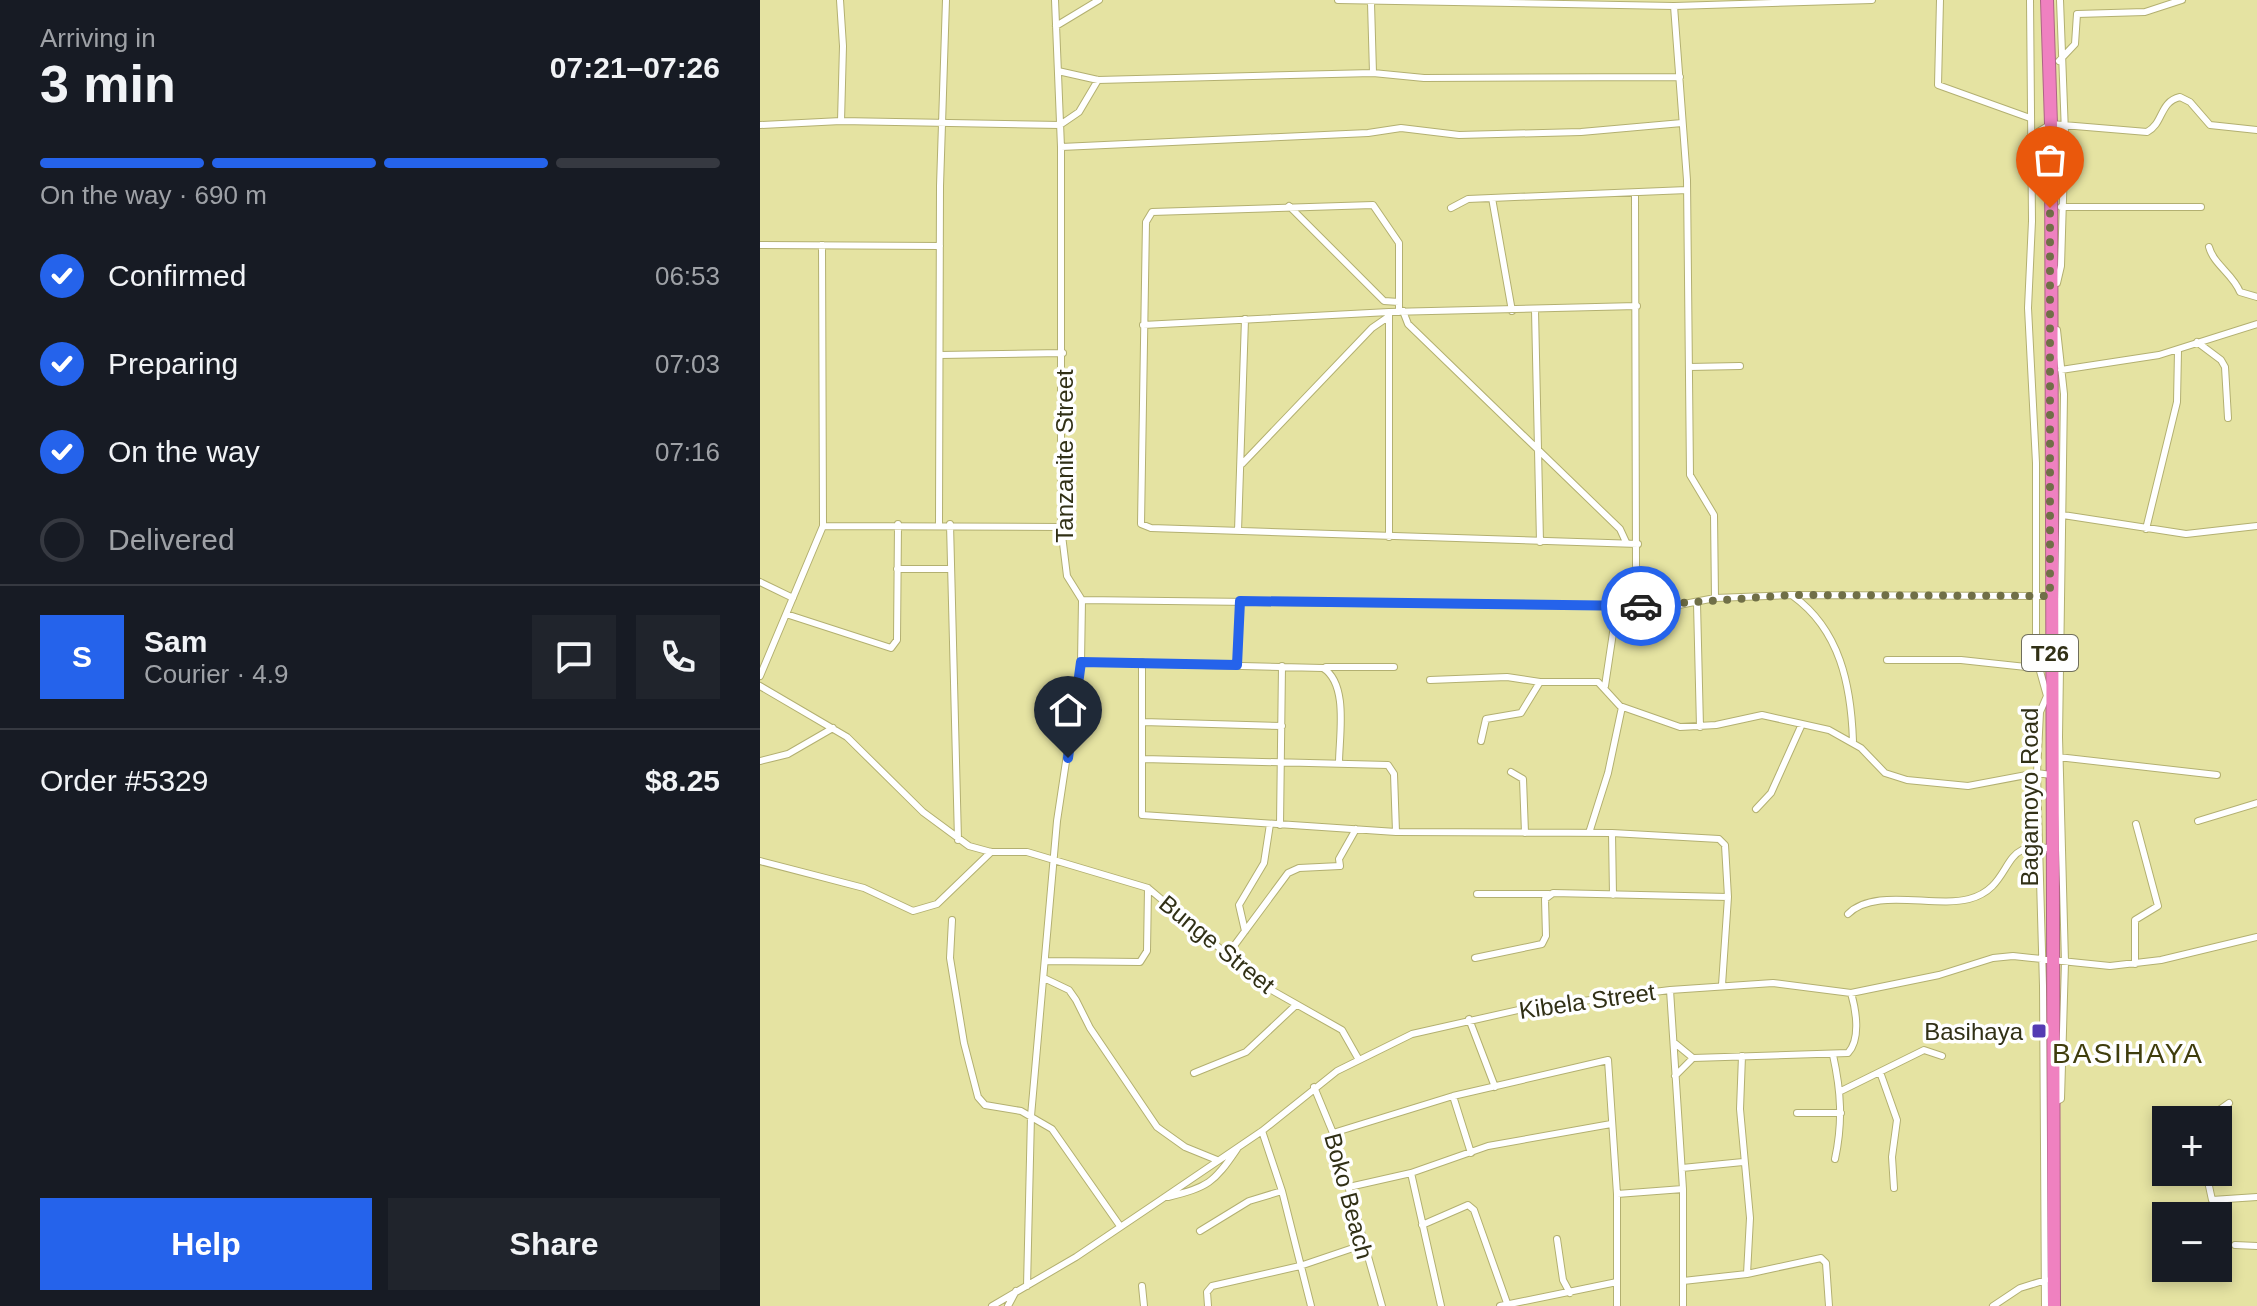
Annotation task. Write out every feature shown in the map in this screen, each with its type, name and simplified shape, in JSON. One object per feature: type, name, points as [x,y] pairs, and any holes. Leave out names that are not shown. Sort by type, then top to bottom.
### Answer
[{"type":"highway","name":"Bagamoyo Road","points":[[2047,0],[2051,176],[2056,208],[2049,696],[2055,757],[2046,848],[2046,959],[2053,1103],[2054,1306]]},
{"type":"street","points":[[840,0],[843,46],[841,121]]},
{"type":"street","points":[[939,524],[940,246],[946,0]]},
{"type":"street","name":"Tanzanite Street","points":[[1027,1286],[1031,1116],[1046,979],[1054,861],[1081,662],[1082,600],[1067,576],[1061,527],[1061,147],[1055,0]]},
{"type":"street","points":[[1056,26],[1099,0]]},
{"type":"street","points":[[1338,0],[1371,3],[1474,1],[1674,6],[1872,0]]},
{"type":"street","points":[[1940,0],[1938,85],[2030,118]]},
{"type":"street","points":[[1848,914],[1864,903],[1969,899],[1996,883],[2016,854],[2028,848],[2046,848],[2037,773],[2040,712],[2049,696],[2036,657],[2036,463],[2028,308],[2032,221],[2030,0]]},
{"type":"street","points":[[2053,1103],[2061,1099],[2065,962],[2055,757],[2064,394],[2056,294],[2061,266],[2056,208],[2065,124],[2060,0]]},
{"type":"street","points":[[2048,68],[2075,44],[2077,14],[2145,12],[2182,0]]},
{"type":"street","points":[[1371,3],[1373,73]]},
{"type":"street","points":[[1674,6],[1687,190],[1690,475],[1714,515],[1715,598]]},
{"type":"street","points":[[1058,71],[1098,80],[1373,73],[1424,78],[1680,77]]},
{"type":"street","points":[[760,125],[841,121],[1060,125],[1079,112],[1098,80]]},
{"type":"street","points":[[2030,139],[2051,124],[2147,132],[2155,127],[2165,105],[2180,97],[2190,102],[2210,125],[2257,130]]},
{"type":"street","points":[[1061,147],[1368,133],[1401,128],[1474,134],[1635,129],[1682,123]]},
{"type":"street","points":[[2030,139],[2051,176]]},
{"type":"street","points":[[1451,208],[1468,199],[1687,190]]},
{"type":"street","points":[[1635,194],[1636,566]]},
{"type":"street","points":[[1492,198],[1512,311]]},
{"type":"street","points":[[1626,542],[1620,529],[1408,324],[1399,302],[1399,243],[1378,209],[1366,203],[1152,212],[1146,222],[1141,524],[1151,528],[1638,544]]},
{"type":"street","points":[[1289,206],[1384,301],[1399,302]]},
{"type":"street","points":[[2056,208],[2201,207]]},
{"type":"street","points":[[760,245],[940,246]]},
{"type":"street","points":[[760,676],[823,526],[822,245]]},
{"type":"street","points":[[2209,247],[2213,258],[2231,274],[2240,292],[2257,297]]},
{"type":"street","points":[[1143,325],[1401,311],[1637,306]]},
{"type":"street","points":[[1535,310],[1540,542]]},
{"type":"street","points":[[1241,465],[1389,314]]},
{"type":"street","points":[[1389,314],[1389,537]]},
{"type":"street","points":[[1238,531],[1245,319]]},
{"type":"street","points":[[2061,370],[2178,351],[2257,324]]},
{"type":"street","points":[[2197,342],[2221,360],[2225,367],[2228,418]]},
{"type":"street","points":[[2146,529],[2177,402],[2178,351]]},
{"type":"street","points":[[940,355],[1063,353]]},
{"type":"street","points":[[1689,367],[1740,366]]},
{"type":"street","points":[[2063,515],[2186,534],[2257,526]]},
{"type":"street","points":[[786,614],[891,648],[897,640],[898,524]]},
{"type":"street","points":[[823,526],[950,524],[1061,527]]},
{"type":"street","points":[[950,524],[958,840]]},
{"type":"street","points":[[897,569],[951,569]]},
{"type":"street","points":[[760,582],[793,598]]},
{"type":"street","points":[[1791,595],[1818,616],[1832,635],[1845,680],[1853,741]]},
{"type":"street","points":[[1082,600],[1617,606],[1791,595],[1892,598],[2050,596]]},
{"type":"street","points":[[1237,665],[1240,601]]},
{"type":"street","points":[[1697,603],[1700,727]]},
{"type":"street","points":[[1605,686],[1617,606]]},
{"type":"street","points":[[1887,660],[1961,660],[2026,667],[2030,658],[2036,657]]},
{"type":"street","points":[[1081,662],[1394,667]]},
{"type":"street","points":[[1142,662],[1142,815],[1396,832],[1612,833],[1722,840],[1728,897],[1722,985]]},
{"type":"street","points":[[1280,825],[1282,666]]},
{"type":"street","points":[[1319,668],[1331,674],[1338,692],[1339,763]]},
{"type":"street","points":[[1430,680],[1507,677],[1540,682],[1593,682],[1605,686],[1622,707],[1680,727],[1700,727],[1762,715],[1853,741],[1885,773],[1907,780],[1968,786],[2037,773],[2051,775]]},
{"type":"street","points":[[1481,741],[1486,719],[1521,713],[1540,682]]},
{"type":"street","points":[[760,686],[847,737],[908,799],[958,840],[991,852],[1020,851],[1054,861]]},
{"type":"street","points":[[1589,833],[1608,773],[1622,707]]},
{"type":"street","points":[[1143,722],[1282,726]]},
{"type":"street","points":[[1756,809],[1771,793],[1802,724]]},
{"type":"street","points":[[760,761],[788,754],[833,728]]},
{"type":"street","points":[[2055,757],[2217,775]]},
{"type":"street","points":[[1143,759],[1388,765],[1392,769],[1396,832]]},
{"type":"street","points":[[1511,772],[1521,777],[1524,783],[1525,833]]},
{"type":"street","points":[[2198,821],[2257,803]]},
{"type":"street","points":[[1245,931],[1239,905],[1264,863],[1270,824]]},
{"type":"street","points":[[2135,964],[2135,920],[2158,906],[2136,824]]},
{"type":"street","points":[[1228,954],[1288,873],[1299,868],[1340,866],[1339,859],[1356,829]]},
{"type":"street","points":[[1612,833],[1613,895]]},
{"type":"street","points":[[760,861],[864,888],[913,911],[937,904],[991,852]]},
{"type":"street","name":"Bunge Street","points":[[1054,861],[1148,888],[1266,987],[1342,1030],[1359,1060]]},
{"type":"street","points":[[1047,961],[1136,963],[1144,959],[1147,951],[1148,888]]},
{"type":"street","points":[[1477,894],[1728,897]]},
{"type":"street","points":[[1475,958],[1542,944],[1546,936],[1545,903],[1549,894]]},
{"type":"street","points":[[952,920],[950,958],[964,1043],[978,1097],[985,1105],[1031,1116],[1059,1136],[1077,1168],[1120,1226]]},
{"type":"street","name":"Kibela Street","points":[[995,1305],[1262,1131],[1314,1087],[1412,1034],[1469,1019],[1670,990],[1773,983],[1851,993],[1939,975],[1993,958],[2046,959],[2110,966],[2135,964],[2257,937]]},
{"type":"street","points":[[2045,1306],[2046,959]]},
{"type":"street","points":[[1046,979],[1069,990],[1090,1028],[1157,1127],[1185,1147],[1217,1160]]},
{"type":"street","points":[[1670,990],[1676,1044],[1675,1076],[1683,1189],[1683,1306]]},
{"type":"street","points":[[1676,1044],[1693,1058],[1844,1054],[1853,1047],[1856,1009],[1851,993]]},
{"type":"street","points":[[1194,1073],[1246,1052],[1296,1005]]},
{"type":"street","points":[[1469,1019],[1495,1087]]},
{"type":"street","points":[[1841,1091],[1924,1050],[1942,1056]]},
{"type":"street","points":[[1833,1055],[1841,1091],[1835,1159]]},
{"type":"street","points":[[1742,1056],[1739,1078],[1743,1162],[1750,1218],[1747,1274]]},
{"type":"street","points":[[1675,1076],[1693,1058]]},
{"type":"street","points":[[1333,1133],[1453,1096],[1608,1060],[1617,1194],[1617,1306]]},
{"type":"street","points":[[1880,1072],[1897,1120],[1892,1157],[1894,1188]]},
{"type":"street","name":"Boko Beach","points":[[1314,1087],[1333,1133],[1362,1245],[1382,1306]]},
{"type":"street","points":[[1453,1096],[1471,1153]]},
{"type":"street","points":[[2225,1106],[2229,1103]]},
{"type":"street","points":[[1797,1113],[1841,1113]]},
{"type":"street","points":[[1349,1187],[1411,1173],[1515,1140],[1611,1124]]},
{"type":"street","points":[[1262,1131],[1282,1191],[1311,1306]]},
{"type":"street","points":[[1163,1198],[1196,1192],[1211,1184],[1239,1146]]},
{"type":"street","points":[[1682,1168],[1743,1162]]},
{"type":"street","points":[[1411,1173],[1441,1306]]},
{"type":"street","points":[[2209,1186],[2211,1199],[2257,1195]]},
{"type":"street","points":[[1617,1194],[1683,1189]]},
{"type":"street","points":[[1200,1231],[1249,1201],[1282,1191]]},
{"type":"street","points":[[1422,1225],[1454,1209],[1468,1205],[1474,1210],[1504,1305],[1617,1282]]},
{"type":"street","points":[[1557,1239],[1563,1280],[1570,1293]]},
{"type":"street","points":[[1208,1306],[1209,1287],[1300,1266],[1362,1245]]},
{"type":"street","points":[[2235,1245],[2257,1246]]},
{"type":"street","points":[[1683,1281],[1747,1274],[1823,1259],[1829,1306]]},
{"type":"street","points":[[1993,1306],[2020,1288],[2046,1280]]},
{"type":"street","points":[[1142,1286],[1144,1306]]},
{"type":"street","points":[[1008,1306],[1017,1290]]},
{"type":"way so far","points":[[1641,606],[1679,605],[1715,598],[1791,595],[1892,598],[2050,596],[2050,208]]},
{"type":"place","name":"Basihaya","points":[[2039,1031]]},
{"type":"district","name":"BASIHAYA","points":[[2128,1053]]},
{"type":"route","points":[[1068,758],[1081,662],[1237,665],[1240,601],[1641,606]]}]
